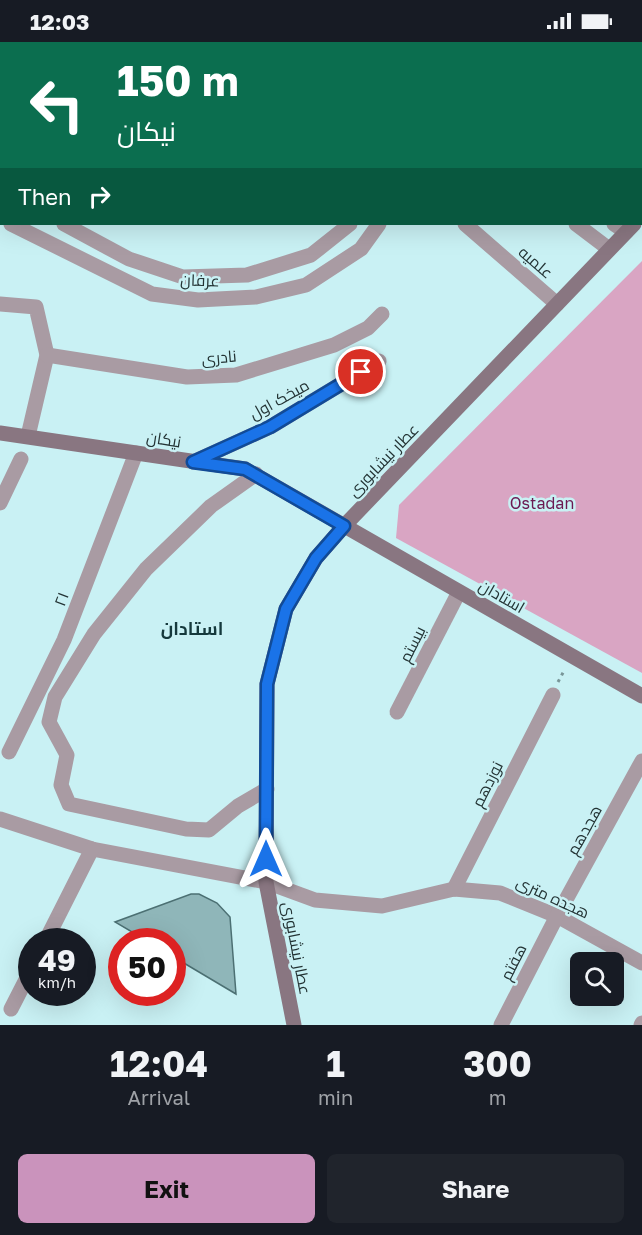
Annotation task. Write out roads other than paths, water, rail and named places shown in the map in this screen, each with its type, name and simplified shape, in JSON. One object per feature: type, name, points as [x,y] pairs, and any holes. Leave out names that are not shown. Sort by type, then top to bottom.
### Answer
[{"type":"main road","name":"عطار نیشابوری","points":[[294,1025],[266,882],[267,684],[286,609],[316,558],[344,526],[609,249],[625,226]]},
{"type":"main road","name":"نیکان","points":[[0,433],[245,469],[344,526]]},
{"type":"main road","name":"استادان","points":[[344,526],[570,657],[642,696]]},
{"type":"street","name":"عرفان","points":[[13,225],[152,294],[198,300],[256,297],[306,285],[361,249],[378,225]]},
{"type":"street","name":"عرفان","points":[[66,225],[129,259],[183,277],[248,275],[311,255],[349,225]]},
{"type":"street","name":"علمیه","points":[[466,225],[557,304]]},
{"type":"street","points":[[577,225],[609,249]]},
{"type":"street","points":[[0,304],[36,307],[47,356],[37,390],[28,436]]},
{"type":"street","name":"نادری","points":[[47,356],[187,377],[236,375],[334,345],[368,328],[382,314]]},
{"type":"street","name":"میخک اول","points":[[193,462],[270,427],[379,361]]},
{"type":"street","name":"۲۱","points":[[9,752],[64,640],[136,453]]},
{"type":"street","points":[[0,503],[21,459]]},
{"type":"street","points":[[256,474],[211,506],[146,569],[94,634],[55,697],[49,722],[67,755],[61,784],[69,804],[186,829],[208,830],[238,806],[267,789]]},
{"type":"street","name":"بیستم","points":[[398,712],[459,592]]},
{"type":"street","name":"نوزدهم","points":[[454,889],[553,695]]},
{"type":"street","name":"هجدهم","points":[[557,916],[642,761]]},
{"type":"street","name":"هجده متری","points":[[0,819],[92,849],[266,882],[315,900],[382,906],[454,889],[500,893],[557,916],[642,963]]},
{"type":"street","points":[[52,928],[92,849]]},
{"type":"street","name":"هفتم","points":[[501,1025],[557,916]]},
{"type":"street","points":[[11,1009],[18,995]]},
{"type":"district","name":"استادان","points":[[192,629]]},
{"type":"park label","name":"Ostadan","points":[[542,503]]}]
